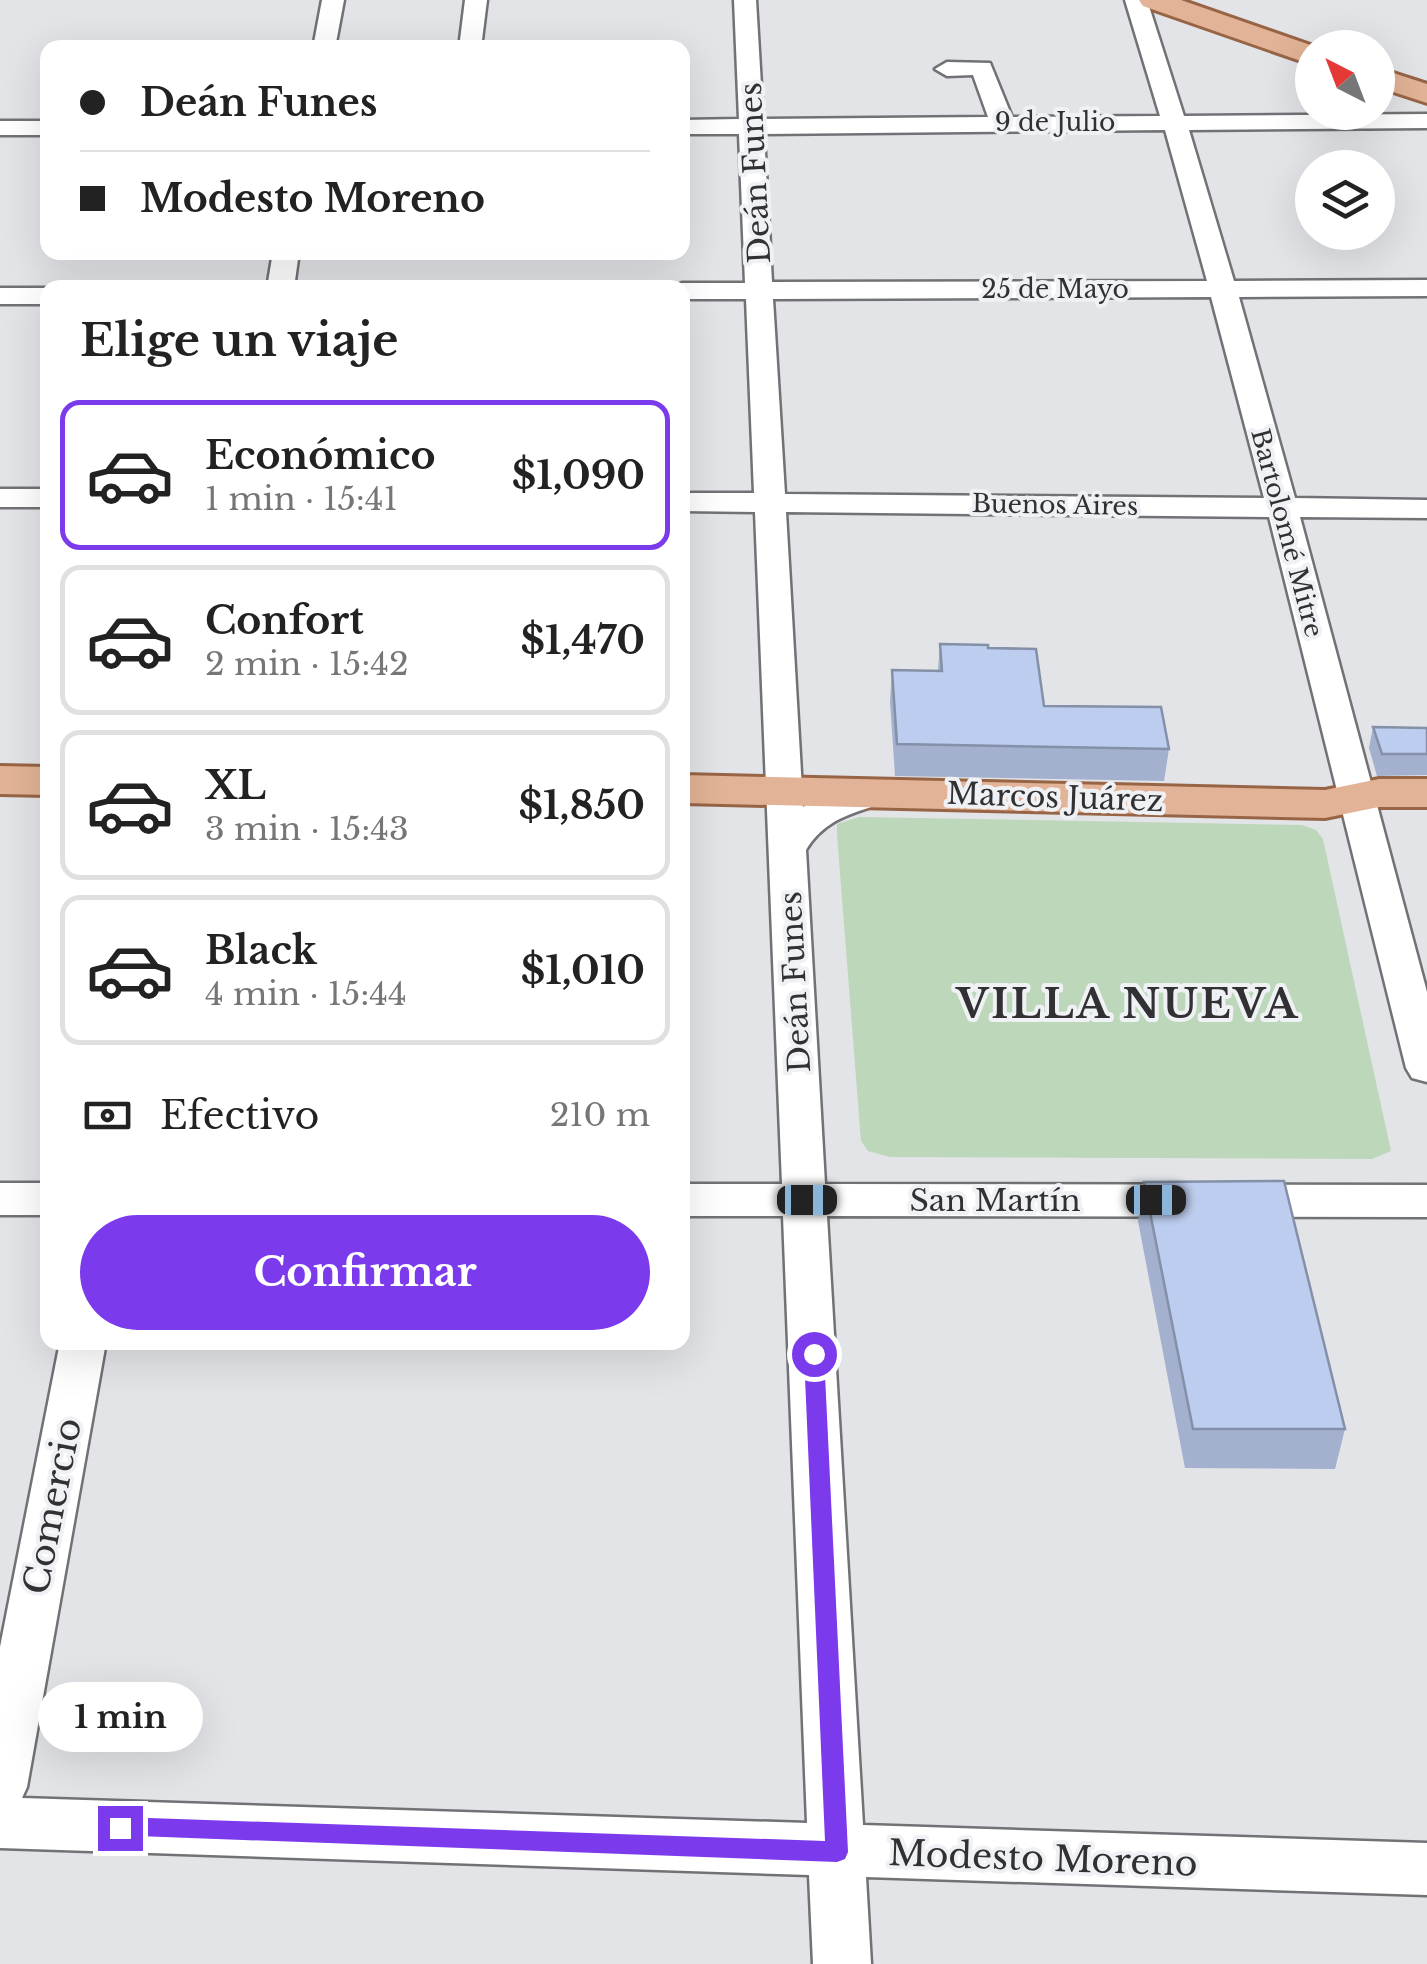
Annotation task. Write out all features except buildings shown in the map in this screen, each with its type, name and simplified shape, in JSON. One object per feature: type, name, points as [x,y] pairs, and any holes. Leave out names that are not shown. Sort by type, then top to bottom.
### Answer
[{"type":"main road","points":[[1153,0],[1295,49]]},
{"type":"main road","points":[[1180,0],[1295,40]]},
{"type":"main road","points":[[1395,73],[1427,84]]},
{"type":"main road","points":[[1395,83],[1427,94]]},
{"type":"main road","points":[[0,780],[40,781]]},
{"type":"main road","name":"Marcos Juárez","points":[[690,789],[1324,804],[1379,793],[1427,793]]},
{"type":"street","points":[[326,40],[333,0]]},
{"type":"street","points":[[471,40],[476,0]]},
{"type":"street","name":"Deán Funes","points":[[746,0],[842,1964]]},
{"type":"street","name":"Bartolomé Mitre","points":[[1136,0],[1176,123],[1282,508],[1427,1068]]},
{"type":"street","points":[[947,69],[982,68],[1001,121]]},
{"type":"street","name":"9 de Julio","points":[[690,127],[1001,121],[1427,121]]},
{"type":"street","points":[[0,128],[40,128]]},
{"type":"street","name":"25 de Mayo","points":[[690,292],[1427,288]]},
{"type":"street","points":[[0,296],[40,296]]},
{"type":"street","points":[[0,498],[40,498]]},
{"type":"street","name":"Buenos Aires","points":[[690,502],[1427,509]]},
{"type":"street","points":[[787,850],[803,825],[825,808],[879,792]]},
{"type":"street","points":[[0,1199],[40,1199]]},
{"type":"street","name":"San Martín","points":[[690,1200],[1427,1201]]},
{"type":"street","name":"Comercio","points":[[0,1788],[82,1350]]},
{"type":"street","name":"Modesto Moreno","points":[[0,1824],[1427,1869]]},
{"type":"green space","points":[[859,817],[1302,825],[1316,830],[1323,839],[1391,1151],[1372,1159],[890,1157],[868,1151],[861,1141],[837,835],[837,824]]},
{"type":"district","name":"VILLA NUEVA","points":[[1128,1004]]},
{"type":"route","points":[[120,1828],[837,1852],[814,1354]]}]
